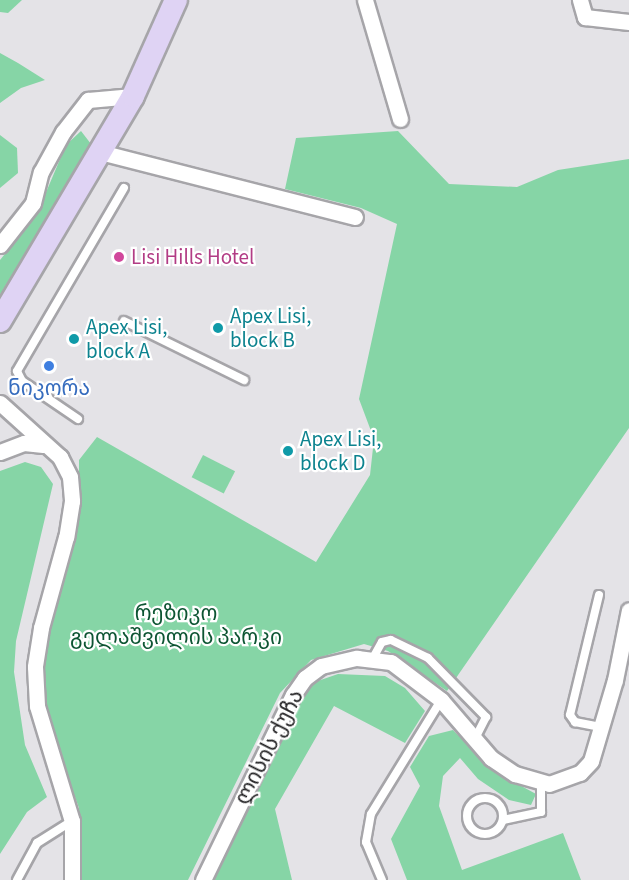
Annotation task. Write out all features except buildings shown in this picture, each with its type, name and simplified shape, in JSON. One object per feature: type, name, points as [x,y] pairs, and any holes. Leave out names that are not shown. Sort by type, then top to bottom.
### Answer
[{"type":"main road","points":[[0,321],[133,96],[176,0]]},
{"type":"street","points":[[365,0],[400,119]]},
{"type":"street","points":[[580,0],[585,17],[629,22]]},
{"type":"street","points":[[0,245],[33,203],[41,172],[63,132],[88,100],[133,96]]},
{"type":"street","points":[[100,152],[355,217]]},
{"type":"street","points":[[0,403],[43,445],[60,458],[70,477],[72,501],[41,628],[35,667],[37,706],[72,821],[72,880]]},
{"type":"street","points":[[0,452],[24,443],[43,445]]},
{"type":"street","points":[[541,783],[566,781],[580,773],[591,761],[603,728],[629,610]]},
{"type":"street","name":"ლისის ქუჩა","points":[[203,880],[266,746],[305,678],[321,666],[339,661],[373,658],[408,672],[441,700],[499,763],[541,783]]},
{"type":"lane","points":[[78,419],[22,381],[17,371],[124,188]]},
{"type":"lane","points":[[124,321],[244,380]]},
{"type":"lane","points":[[599,595],[570,715],[575,722],[603,728]]},
{"type":"lane","points":[[373,658],[382,642],[392,639],[428,658],[486,717],[475,739]]},
{"type":"lane","points":[[382,880],[366,842],[371,814],[441,700]]},
{"type":"lane","points":[[503,820],[502,809],[489,798],[477,800],[467,814],[469,825],[479,833],[491,834],[503,820],[541,812],[541,783]]},
{"type":"lane","points":[[17,880],[37,843],[72,821]]},
{"type":"green space","points":[[0,0],[22,0],[8,13],[0,12]]},
{"type":"green space","points":[[0,53],[45,80],[21,88],[0,103]]},
{"type":"green space","points":[[81,131],[91,144],[0,295],[0,260],[36,216],[66,145]]},
{"type":"green space","name":"რეზიკო გელაშვილის პარკი","points":[[398,131],[449,184],[517,187],[558,170],[629,159],[629,428],[447,691],[388,651],[364,644],[311,660],[280,693],[188,880],[82,880],[79,808],[43,710],[40,670],[47,624],[79,508],[79,460],[97,437],[316,562],[370,475],[374,439],[359,399],[397,224],[361,208],[285,189],[296,138]]},
{"type":"green space","points":[[0,135],[17,148],[18,173],[0,188]]},
{"type":"green space","points":[[203,455],[235,471],[224,494],[192,477]]},
{"type":"green space","points":[[25,462],[41,467],[53,484],[16,641],[14,672],[25,745],[47,797],[27,812],[0,854],[0,471]]},
{"type":"green space","points":[[338,674],[385,676],[405,688],[425,711],[405,743],[334,706],[275,809],[292,880],[210,880],[276,741],[312,683]]},
{"type":"green space","points":[[453,730],[492,770],[536,794],[531,805],[509,800],[478,779],[460,758],[443,776],[439,806],[462,870],[563,833],[581,880],[407,880],[391,839],[420,786],[410,767],[429,736]]},
{"type":"place","name":"Lisi Hills Hotel","points":[[119,257]]},
{"type":"place","name":"Apex Lisi, block B","points":[[218,328]]},
{"type":"place","name":"Apex Lisi, block A","points":[[74,339]]},
{"type":"place","name":"ნიკორა","points":[[49,366]]},
{"type":"place","name":"Apex Lisi, block D","points":[[288,451]]}]
